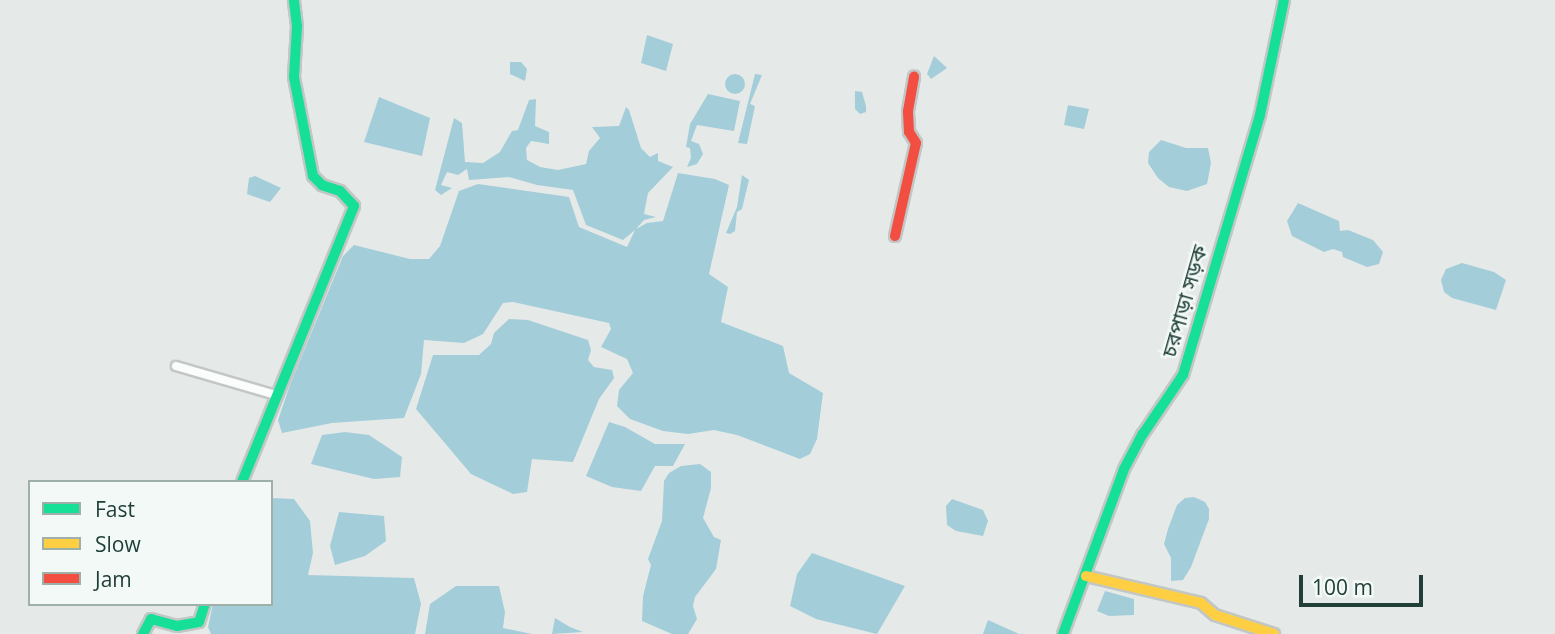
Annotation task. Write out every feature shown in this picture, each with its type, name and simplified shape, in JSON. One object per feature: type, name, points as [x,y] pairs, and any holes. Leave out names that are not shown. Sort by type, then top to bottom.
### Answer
[{"type":"street","points":[[243,480],[354,205],[340,191],[322,185],[313,176],[297,103],[294,76],[298,26],[293,0]]},
{"type":"street","name":"চরপাড়া সড়ক","points":[[1063,634],[1124,469],[1143,434],[1183,375],[1260,114],[1284,0]]},
{"type":"street","points":[[895,236],[916,143],[909,132],[908,111],[914,77]]},
{"type":"street","points":[[176,366],[276,395]]},
{"type":"street","points":[[1086,576],[1201,603],[1216,615],[1274,634]]},
{"type":"street","points":[[143,634],[151,619],[178,630],[199,622],[204,606]]},
{"type":"water","points":[[647,35],[673,44],[666,71],[641,63]]},
{"type":"water","points":[[934,56],[947,68],[931,79],[927,74]]},
{"type":"water","points":[[510,62],[521,62],[527,69],[525,81],[510,74]]},
{"type":"water","points":[[735,74],[742,77],[745,84],[742,91],[735,94],[728,91],[725,84],[728,77]]},
{"type":"water","points":[[755,74],[762,75],[750,104],[755,106],[747,144],[738,143]]},
{"type":"water","points":[[855,91],[862,92],[866,112],[860,114],[855,109]]},
{"type":"water","points":[[708,94],[740,101],[734,131],[697,125],[691,141],[699,144],[703,154],[697,164],[687,167],[691,158],[690,148],[686,147],[690,124]]},
{"type":"water","points":[[379,97],[430,118],[422,156],[364,142]]},
{"type":"water","points":[[536,99],[535,126],[549,132],[549,144],[531,141],[526,148],[527,160],[540,167],[558,170],[586,164],[589,151],[600,138],[592,127],[619,126],[626,107],[641,148],[650,157],[658,153],[658,161],[673,167],[648,193],[644,214],[656,217],[644,220],[636,229],[647,223],[663,221],[678,173],[715,179],[729,185],[709,274],[728,287],[721,322],[783,346],[789,373],[823,393],[817,439],[810,454],[800,459],[737,435],[714,430],[688,434],[663,431],[630,419],[617,406],[619,390],[633,373],[627,359],[601,347],[611,329],[609,323],[513,302],[503,303],[483,334],[464,343],[424,340],[421,374],[404,418],[332,423],[282,433],[278,420],[291,382],[343,256],[354,245],[410,259],[429,259],[440,246],[459,191],[478,184],[569,197],[579,227],[627,247],[635,230],[623,240],[586,225],[573,190],[537,185],[509,177],[469,180],[467,169],[458,175],[447,172],[441,185],[452,188],[441,195],[435,190],[454,118],[462,123],[465,162],[483,163],[500,152],[512,131],[518,130],[529,100]]},
{"type":"water","points":[[1068,105],[1089,109],[1084,129],[1064,125]]},
{"type":"water","points":[[1161,140],[1186,148],[1208,148],[1211,163],[1207,184],[1187,191],[1169,187],[1158,178],[1148,163],[1149,152]]},
{"type":"water","points":[[742,175],[749,180],[742,209],[737,212],[735,231],[730,234],[726,233],[737,207]]},
{"type":"water","points":[[255,176],[281,188],[270,202],[247,194],[249,178]]},
{"type":"water","points":[[1298,203],[1339,221],[1340,231],[1348,230],[1373,240],[1383,252],[1379,264],[1367,267],[1343,257],[1342,252],[1333,249],[1324,252],[1292,236],[1287,221]]},
{"type":"water","points":[[1462,263],[1494,272],[1506,280],[1496,310],[1452,298],[1444,292],[1441,280],[1446,269]]},
{"type":"water","points":[[509,319],[528,320],[588,340],[591,350],[588,360],[594,367],[612,370],[614,378],[599,399],[573,462],[532,459],[527,492],[513,494],[471,474],[416,409],[433,355],[479,355],[491,344],[494,333]]},
{"type":"water","points":[[609,422],[625,427],[655,444],[685,444],[673,466],[655,466],[641,491],[612,487],[586,476]]},
{"type":"water","points":[[345,432],[369,435],[402,457],[400,477],[374,479],[311,464],[322,435]]},
{"type":"water","points":[[700,464],[711,472],[711,488],[703,518],[714,537],[721,540],[716,569],[695,597],[693,606],[697,619],[688,634],[672,634],[642,621],[643,596],[651,565],[648,559],[662,521],[664,481],[669,473],[681,466]]},
{"type":"water","points":[[1194,497],[1205,502],[1209,509],[1209,519],[1191,567],[1183,580],[1171,581],[1171,558],[1164,544],[1168,529],[1177,505],[1185,498]]},
{"type":"water","points":[[273,498],[294,499],[310,521],[313,553],[308,575],[414,578],[421,604],[415,634],[211,634],[208,627],[213,606],[273,606]]},
{"type":"water","points":[[952,499],[983,510],[988,521],[983,536],[956,531],[947,525],[946,506]]},
{"type":"water","points":[[339,512],[384,516],[386,541],[365,556],[335,565],[330,546]]},
{"type":"water","points":[[812,553],[905,586],[877,634],[816,619],[790,606],[797,574]]},
{"type":"water","points":[[456,586],[499,586],[505,612],[503,628],[532,634],[425,634],[430,604]]},
{"type":"water","points":[[1105,591],[1134,599],[1134,615],[1109,616],[1097,611]]},
{"type":"water","points":[[555,618],[570,627],[583,632],[552,634]]},
{"type":"water","points":[[988,620],[1019,634],[983,634]]},
{"type":"traffic: fast","points":[[243,480],[354,206],[340,191],[322,185],[313,176],[294,77],[297,26],[294,0]]},
{"type":"traffic: fast","points":[[1063,634],[1124,469],[1143,434],[1183,375],[1260,115],[1284,0]]},
{"type":"traffic: fast","points":[[143,634],[151,619],[177,626],[199,622],[204,606]]},
{"type":"traffic: slow","points":[[1086,576],[1201,603],[1215,615],[1274,634]]},
{"type":"traffic: jam","points":[[895,236],[916,143],[909,132],[908,111],[914,77]]}]
